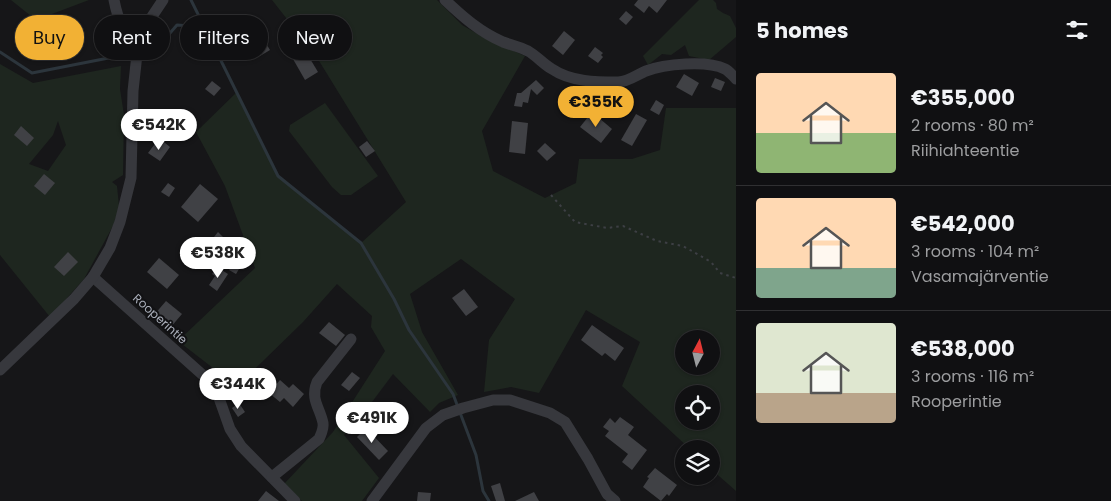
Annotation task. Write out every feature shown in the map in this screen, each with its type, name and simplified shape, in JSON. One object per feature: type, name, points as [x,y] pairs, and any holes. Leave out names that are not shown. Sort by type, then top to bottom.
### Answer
[{"type":"street","points":[[114,0],[117,15]]},
{"type":"street","points":[[154,15],[163,0]]},
{"type":"street","points":[[445,0],[466,21],[485,33],[526,50],[539,57],[552,69],[565,76],[579,80],[622,82],[664,65],[683,64],[707,65],[725,69],[736,79]]},
{"type":"street","points":[[0,370],[74,299],[93,277],[110,248],[120,222],[130,178],[133,91],[136,60]]},
{"type":"street","name":"Rooperintie","points":[[93,277],[205,377],[219,398],[230,429],[241,446],[295,501]]},
{"type":"street","points":[[272,477],[319,439],[323,423],[318,411],[314,389],[317,382],[351,339]]},
{"type":"street","points":[[372,501],[426,428],[443,415],[493,400],[510,400],[550,413],[565,422],[608,494],[615,501]]},
{"type":"path","points":[[552,195],[575,222],[607,228],[623,226],[657,240],[683,246],[711,262],[720,273],[736,278]]},
{"type":"shaded area","points":[[11,0],[89,0],[49,15],[30,15]]},
{"type":"shaded area","points":[[272,0],[437,0],[462,25],[525,56],[482,131],[493,171],[545,198],[576,183],[579,159],[632,159],[660,150],[666,108],[736,108],[736,491],[720,477],[720,440],[680,440],[622,386],[640,342],[586,310],[539,393],[511,387],[484,392],[489,340],[515,299],[461,259],[410,294],[422,332],[458,395],[439,403],[430,412],[393,374],[363,414],[344,435],[379,478],[362,501],[302,501],[284,484],[333,432],[385,351],[371,327],[372,316],[337,284],[303,322],[231,392],[213,368],[178,341],[255,268],[225,186],[196,132],[237,92],[278,176],[361,243],[406,202],[318,60],[352,60],[352,15],[284,15]]},
{"type":"shaded area","points":[[699,0],[713,0],[716,3],[717,9],[730,16],[736,28],[736,37],[709,60],[689,56],[685,45],[671,55],[662,54],[648,65],[643,56]]},
{"type":"shaded area","points":[[0,64],[33,83],[121,66],[120,89],[124,115],[123,175],[112,182],[117,186],[119,206],[114,224],[84,279],[50,317],[0,255]],"holes":[[[58,121],[66,145],[48,171],[29,164],[53,135]]]},
{"type":"shaded area","points":[[325,103],[378,176],[351,195],[341,195],[332,187],[289,131],[290,125]]},
{"type":"building","points":[[638,0],[667,0],[657,13],[649,6],[644,13],[634,5]]},
{"type":"building","points":[[626,11],[633,17],[626,25],[619,19]]},
{"type":"building","points":[[564,31],[575,40],[563,55],[552,46]]},
{"type":"building","points":[[595,47],[603,53],[601,55],[603,57],[598,63],[588,56]]},
{"type":"building","points":[[294,60],[311,60],[318,72],[305,80]]},
{"type":"building","points":[[684,74],[699,83],[692,96],[676,87]]},
{"type":"building","points":[[715,78],[725,82],[721,91],[711,87]]},
{"type":"building","points":[[536,80],[544,88],[537,95],[531,89],[528,103],[523,102],[522,107],[514,106],[517,93],[521,93]]},
{"type":"building","points":[[212,81],[221,88],[214,96],[205,89]]},
{"type":"building","points":[[656,100],[664,105],[659,115],[650,110]]},
{"type":"building","points":[[592,112],[612,129],[601,143],[580,127]]},
{"type":"building","points":[[636,114],[647,120],[632,146],[621,140]]},
{"type":"building","points":[[512,121],[528,123],[525,154],[509,152]]},
{"type":"building","points":[[21,126],[34,138],[27,146],[14,135]]},
{"type":"building","points":[[157,141],[162,145],[164,142],[170,147],[160,161],[148,153]]},
{"type":"building","points":[[367,141],[375,151],[366,157],[359,147]]},
{"type":"building","points":[[545,143],[556,153],[547,161],[537,151]]},
{"type":"building","points":[[44,174],[55,183],[45,195],[34,186]]},
{"type":"building","points":[[168,183],[175,188],[169,197],[161,192]]},
{"type":"building","points":[[200,184],[218,199],[198,222],[181,207]]},
{"type":"building","points":[[218,232],[224,238],[208,257],[202,252]]},
{"type":"building","points":[[68,252],[78,262],[64,276],[54,267]]},
{"type":"building","points":[[159,258],[179,275],[167,289],[147,272]]},
{"type":"building","points":[[236,260],[242,264],[236,274],[229,270]]},
{"type":"building","points":[[217,267],[228,274],[217,291],[209,285],[215,276],[212,274]]},
{"type":"building","points":[[464,289],[478,307],[466,316],[452,298]]},
{"type":"building","points":[[166,301],[182,314],[170,328],[154,315]]},
{"type":"building","points":[[329,322],[345,335],[336,346],[319,333]]},
{"type":"building","points":[[592,325],[624,348],[615,361],[605,353],[602,356],[581,340]]},
{"type":"building","points":[[352,372],[360,378],[349,391],[341,385]]},
{"type":"building","points":[[280,380],[289,388],[293,384],[304,394],[293,407],[284,398],[280,402],[269,393]]},
{"type":"building","points":[[239,403],[245,412],[238,417],[232,408]]},
{"type":"building","points":[[620,417],[634,427],[628,435],[647,450],[632,470],[622,462],[628,454],[605,436],[609,431],[603,427],[610,418],[615,423]]},
{"type":"building","points":[[366,428],[388,451],[379,460],[357,437]]},
{"type":"building","points":[[655,468],[677,485],[669,496],[667,494],[661,501],[643,487],[649,478],[647,477]]},
{"type":"building","points":[[500,483],[505,501],[496,501],[491,486]]},
{"type":"building","points":[[266,491],[279,501],[258,501]]},
{"type":"building","points":[[418,492],[431,493],[430,501],[417,501]]},
{"type":"building","points":[[534,492],[539,501],[515,501]]},
{"type":"waterway","points":[[191,0],[278,176],[361,243],[394,299],[409,330],[453,394],[476,455],[483,491],[489,501]]},
{"type":"waterway","points":[[170,33],[177,25],[180,25]]},
{"type":"waterway","points":[[0,52],[32,73],[98,60]]}]
